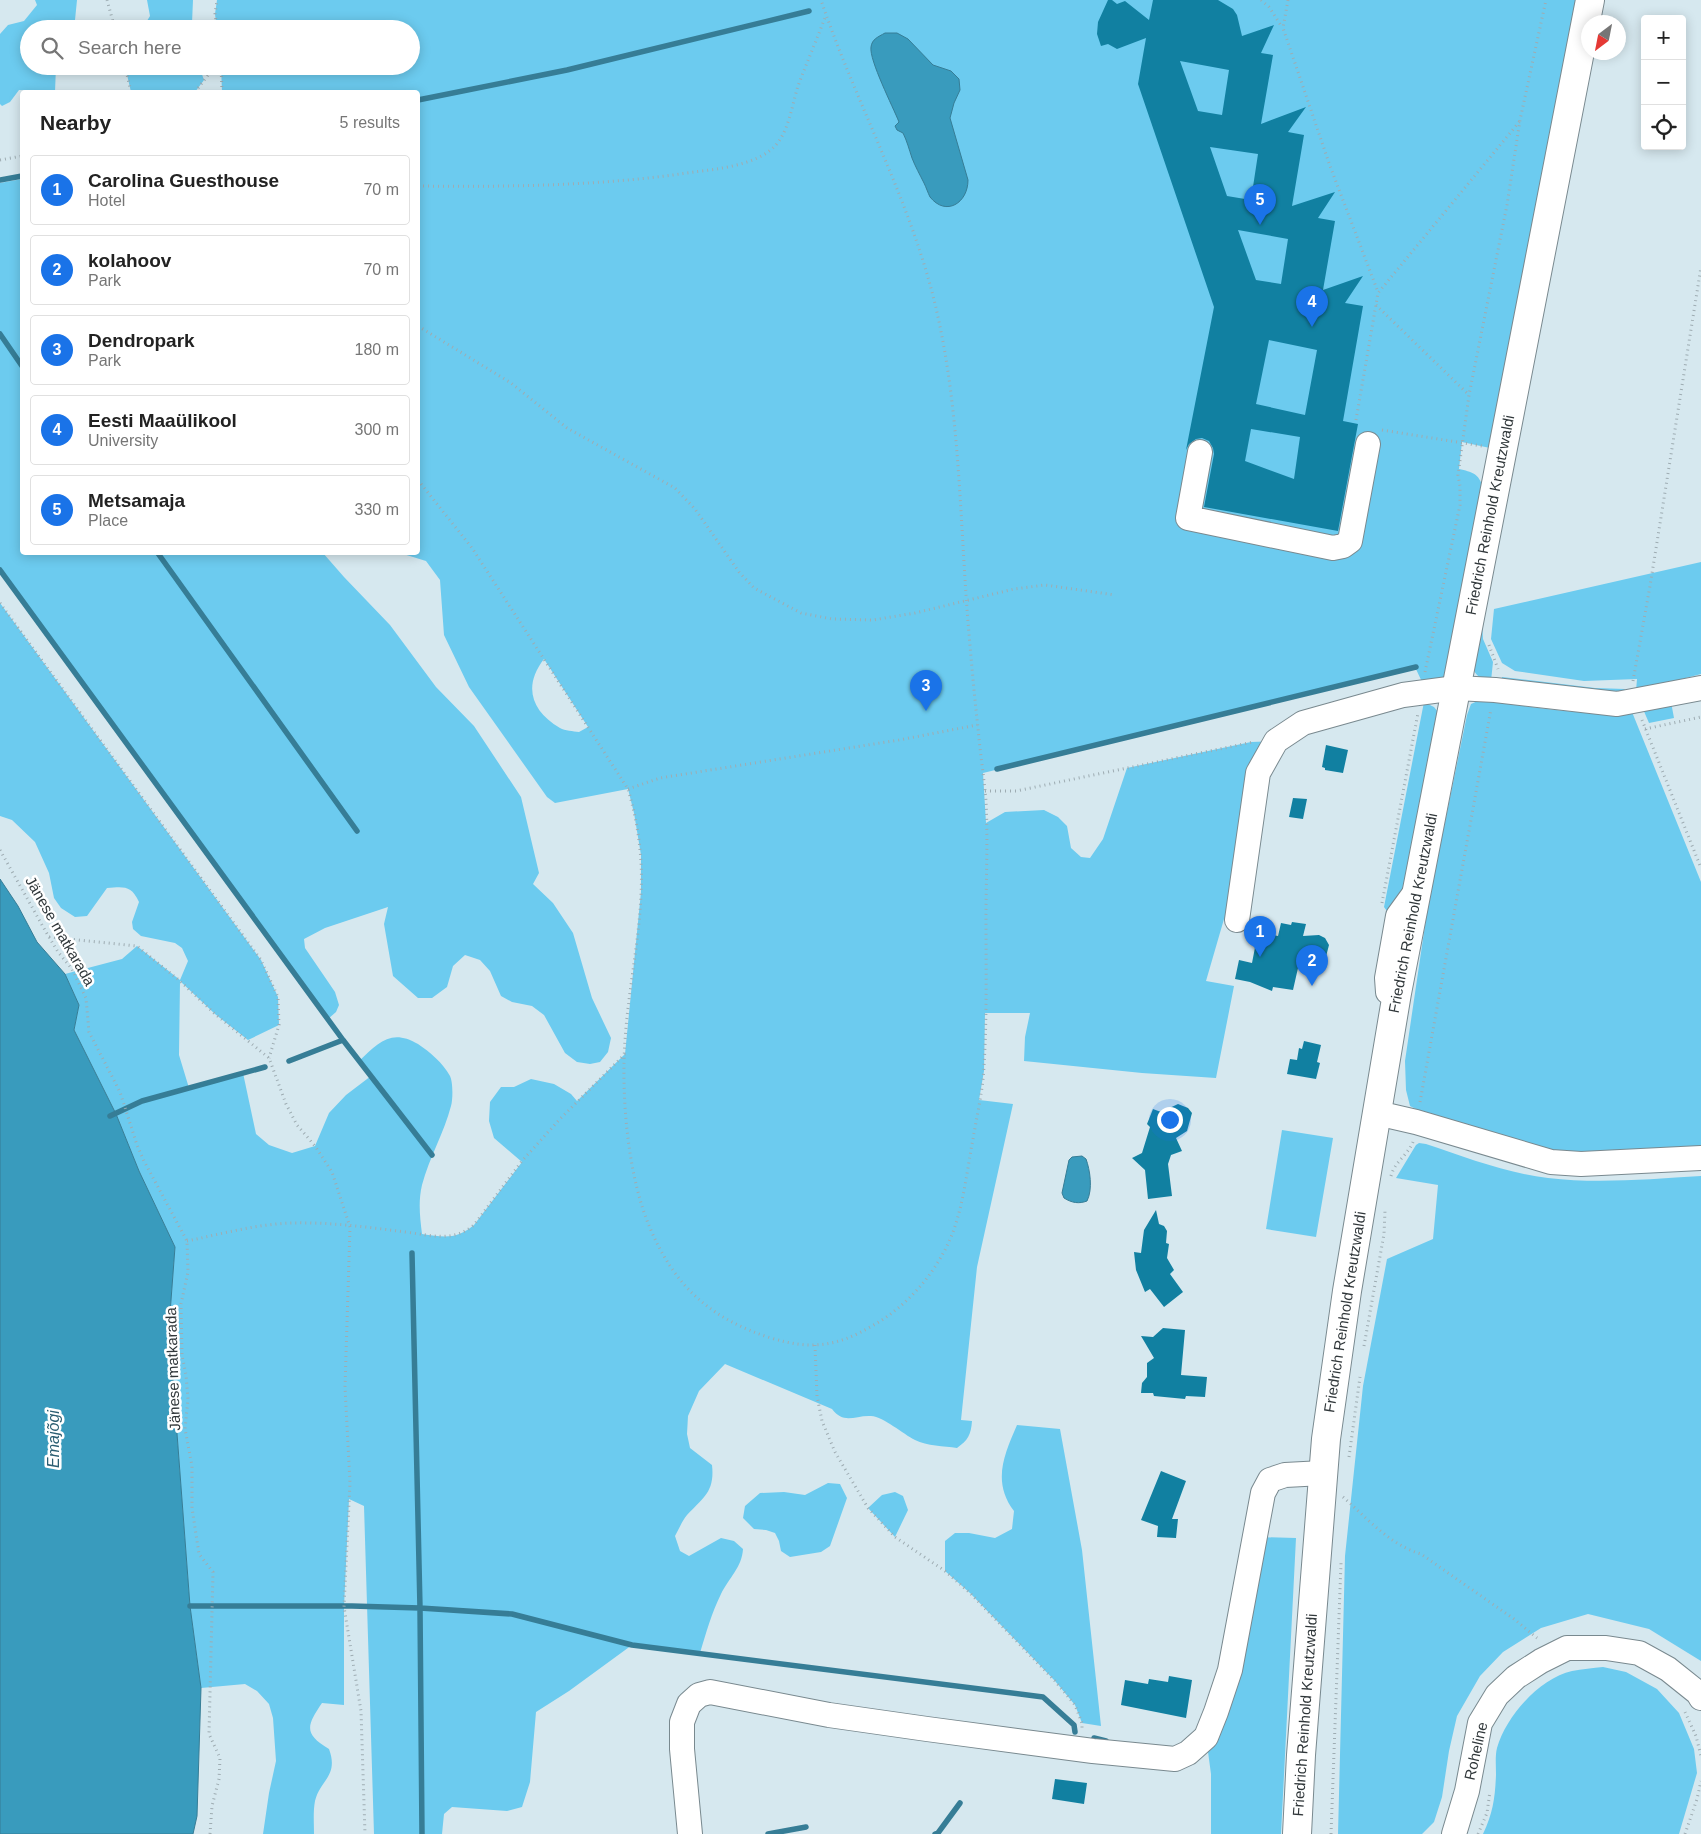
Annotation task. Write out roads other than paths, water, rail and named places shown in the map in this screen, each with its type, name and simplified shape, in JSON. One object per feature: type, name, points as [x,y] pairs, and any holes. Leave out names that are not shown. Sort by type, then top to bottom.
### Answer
[{"type":"main road","name":"Friedrich Reinhold Kreutzwaldi","points":[[1299,1828],[1323,1473],[1347,1291],[1392,1024],[1590,0]]},
{"type":"street","points":[[1200,452],[1188,518],[1333,548],[1344,546],[1350,541],[1368,444]]},
{"type":"street","points":[[1237,920],[1258,773],[1276,741],[1303,723],[1403,694],[1456,688],[1496,680],[1617,704],[1701,688]]},
{"type":"street","points":[[1377,1113],[1416,1122],[1551,1162],[1581,1164],[1701,1158]]},
{"type":"street","points":[[690,1834],[682,1749],[682,1722],[689,1704],[699,1695],[710,1692],[829,1715],[1081,1749],[1175,1759],[1188,1753],[1206,1737],[1230,1670],[1263,1493],[1270,1480],[1285,1475],[1323,1473]]},
{"type":"street","name":"Roheline","points":[[1454,1834],[1468,1791],[1480,1723],[1497,1695],[1516,1676],[1541,1661],[1567,1648],[1606,1648],[1639,1653],[1668,1669],[1698,1693],[1691,1703]]},
{"type":"water","points":[[885,33],[897,33],[908,39],[933,65],[951,71],[959,79],[960,90],[950,118],[968,180],[964,195],[955,205],[943,206],[936,203],[930,197],[913,161],[903,133],[897,130],[895,126],[899,122],[877,72],[871,53],[873,42]]},
{"type":"water","name":"Emajõgi","points":[[0,879],[18,906],[37,942],[65,974],[79,1005],[74,1030],[116,1114],[139,1171],[175,1247],[169,1327],[190,1606],[201,1688],[197,1816],[193,1834],[0,1834]]},
{"type":"water","points":[[1082,1156],[1086,1159],[1089,1169],[1089,1196],[1087,1201],[1070,1201],[1064,1198],[1062,1193],[1069,1160],[1072,1157]]},
{"type":"waterway","points":[[420,100],[567,70],[809,11]]},
{"type":"waterway","points":[[0,180],[20,176]]},
{"type":"waterway","points":[[0,334],[20,363]]},
{"type":"waterway","points":[[159,555],[357,831]]},
{"type":"waterway","points":[[0,570],[343,1040]]},
{"type":"waterway","points":[[997,769],[1416,667]]},
{"type":"waterway","points":[[289,1061],[343,1040],[432,1155]]},
{"type":"waterway","points":[[110,1116],[142,1101],[265,1067]]},
{"type":"waterway","points":[[412,1253],[420,1608],[422,1834]]},
{"type":"waterway","points":[[190,1606],[352,1606],[512,1614],[632,1645],[1043,1697],[1074,1725],[1075,1732]]},
{"type":"waterway","points":[[1094,1738],[1106,1741]]},
{"type":"waterway","points":[[935,1834],[938,1833],[960,1803]]},
{"type":"waterway","points":[[768,1834],[806,1827]]},
{"type":"place","name":"Metsamaja","points":[[1260,225]]},
{"type":"place","name":"Eesti Maaülikool","points":[[1312,327]]},
{"type":"place","name":"Dendropark","points":[[926,711]]},
{"type":"place","name":"Carolina Guesthouse","points":[[1260,957]]},
{"type":"place","name":"kolahoov","points":[[1312,986]]}]
